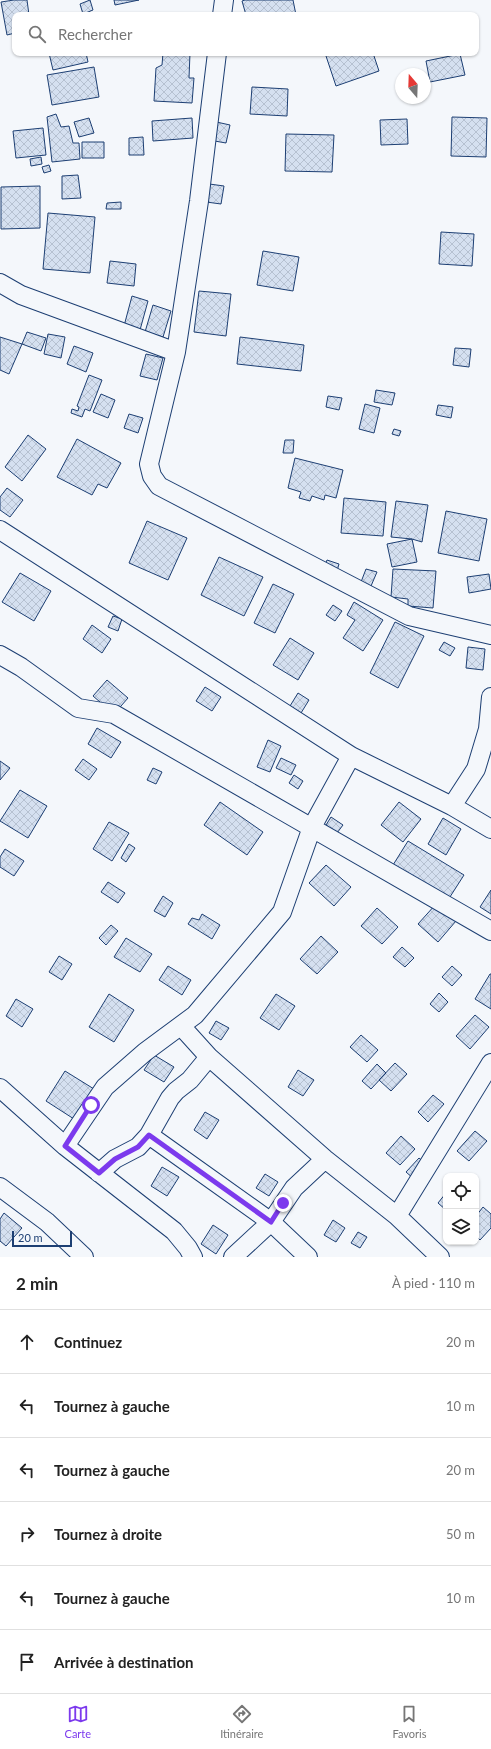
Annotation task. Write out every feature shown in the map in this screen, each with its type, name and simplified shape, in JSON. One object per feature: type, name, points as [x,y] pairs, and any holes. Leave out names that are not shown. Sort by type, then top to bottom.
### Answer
[{"type":"street","points":[[222,12],[224,0]]},
{"type":"street","points":[[217,56],[199,200],[176,352],[149,464],[152,476],[160,486],[409,616],[491,635]]},
{"type":"street","points":[[0,283],[21,295],[176,352]]},
{"type":"street","points":[[0,530],[351,756],[452,806],[491,829]]},
{"type":"street","points":[[0,655],[21,667],[78,708],[114,714],[491,931]]},
{"type":"street","points":[[452,806],[476,768],[488,729],[491,697]]},
{"type":"street","points":[[65,1146],[105,1087],[145,1052],[195,1015],[282,912],[312,827],[351,756]]},
{"type":"street","points":[[181,1026],[209,1057],[325,1159],[397,1216],[440,1257]]},
{"type":"street","points":[[99,1173],[115,1159],[138,1147],[149,1135],[176,1090],[190,1080],[209,1057]]},
{"type":"street","points":[[397,1216],[491,1063]]},
{"type":"street","points":[[0,1088],[65,1146],[174,1231],[188,1248],[193,1257]]},
{"type":"street","points":[[149,1135],[271,1222],[308,1257]]},
{"type":"street","points":[[233,1257],[271,1222],[294,1188],[325,1159]]},
{"type":"street","points":[[0,1187],[47,1222],[84,1257]]},
{"type":"building","points":[[27,0],[29,12],[12,12],[12,34],[7,35],[1,2]]},
{"type":"building","points":[[90,0],[93,10],[82,12],[80,4]]},
{"type":"building","points":[[114,0],[139,0],[115,5]]},
{"type":"building","points":[[293,0],[295,12],[245,12],[242,1]]},
{"type":"building","points":[[50,56],[87,56],[88,62],[53,70]]},
{"type":"building","points":[[163,56],[190,56],[189,78],[194,78],[192,103],[154,101],[156,68],[162,65]]},
{"type":"building","points":[[326,56],[374,56],[379,71],[336,86]]},
{"type":"building","points":[[450,56],[460,56],[465,75],[431,82],[431,68],[427,68],[426,61]]},
{"type":"building","points":[[94,67],[99,97],[52,105],[47,75]]},
{"type":"building","points":[[252,87],[288,89],[287,116],[250,114]]},
{"type":"building","points":[[56,114],[61,127],[69,126],[73,143],[79,143],[80,159],[52,162],[47,117]]},
{"type":"building","points":[[452,117],[487,118],[486,157],[451,156]]},
{"type":"building","points":[[89,118],[94,133],[79,137],[74,122]]},
{"type":"building","points":[[192,118],[193,138],[153,141],[152,121]]},
{"type":"building","points":[[407,119],[408,144],[381,145],[380,120]]},
{"type":"building","points":[[212,121],[230,125],[226,143],[209,140]]},
{"type":"building","points":[[43,128],[46,155],[16,158],[13,131]]},
{"type":"building","points":[[286,134],[334,135],[332,172],[285,171]]},
{"type":"building","points":[[143,137],[144,155],[129,155],[129,138]]},
{"type":"building","points":[[82,142],[104,142],[104,158],[82,158]]},
{"type":"building","points":[[41,157],[42,164],[31,166],[30,159]]},
{"type":"building","points":[[49,165],[51,171],[44,173],[42,167]]},
{"type":"building","points":[[78,175],[81,198],[62,199],[62,176]]},
{"type":"building","points":[[202,183],[224,186],[221,204],[199,201]]},
{"type":"building","points":[[40,186],[40,228],[1,229],[1,187]]},
{"type":"building","points":[[121,202],[121,209],[106,209],[107,203]]},
{"type":"building","points":[[48,213],[95,217],[90,273],[43,269]]},
{"type":"building","points":[[441,232],[474,234],[472,266],[439,264]]},
{"type":"building","points":[[263,251],[299,257],[293,291],[257,285]]},
{"type":"building","points":[[110,261],[136,264],[134,286],[107,283]]},
{"type":"building","points":[[199,291],[231,294],[226,336],[194,332]]},
{"type":"building","points":[[132,296],[148,301],[140,330],[124,326]]},
{"type":"building","points":[[153,305],[171,311],[163,337],[145,332]]},
{"type":"building","points":[[27,332],[46,338],[41,351],[22,344]]},
{"type":"building","points":[[48,334],[65,337],[61,358],[44,354]]},
{"type":"building","points":[[0,337],[22,344],[9,374],[0,370]]},
{"type":"building","points":[[240,337],[304,345],[301,371],[237,364]]},
{"type":"building","points":[[74,346],[93,353],[86,372],[67,364]]},
{"type":"building","points":[[455,348],[471,349],[469,367],[453,365]]},
{"type":"building","points":[[146,354],[163,358],[157,380],[140,376]]},
{"type":"building","points":[[89,375],[102,380],[90,411],[85,409],[82,417],[71,413],[72,409],[78,411],[79,407],[77,406]]},
{"type":"building","points":[[376,390],[395,393],[392,405],[374,402]]},
{"type":"building","points":[[101,394],[115,400],[108,418],[93,412]]},
{"type":"building","points":[[328,396],[342,398],[339,410],[326,407]]},
{"type":"building","points":[[365,404],[380,408],[374,433],[359,429]]},
{"type":"building","points":[[438,405],[453,407],[451,418],[436,415]]},
{"type":"building","points":[[129,414],[143,418],[138,433],[124,428]]},
{"type":"building","points":[[394,429],[401,431],[399,436],[392,434]]},
{"type":"building","points":[[28,435],[46,449],[22,481],[5,467]]},
{"type":"building","points":[[77,439],[121,463],[107,488],[98,484],[92,495],[57,477]]},
{"type":"building","points":[[285,440],[294,440],[293,453],[283,453]]},
{"type":"building","points":[[295,458],[343,470],[336,498],[325,495],[324,500],[312,496],[310,501],[299,498],[301,492],[288,488]]},
{"type":"building","points":[[7,488],[23,500],[10,517],[0,510],[0,497]]},
{"type":"building","points":[[344,498],[386,502],[383,536],[341,533]]},
{"type":"building","points":[[396,501],[428,505],[422,542],[412,539],[391,537]]},
{"type":"building","points":[[446,511],[487,519],[479,561],[438,553]]},
{"type":"building","points":[[147,521],[187,538],[168,580],[129,563]]},
{"type":"building","points":[[412,539],[417,562],[392,567],[387,544]]},
{"type":"building","points":[[219,557],[263,577],[244,616],[201,595]]},
{"type":"building","points":[[327,560],[339,564],[337,571],[324,567]]},
{"type":"building","points":[[366,569],[377,572],[371,586],[361,582]]},
{"type":"building","points":[[393,569],[436,571],[433,608],[408,606],[408,599],[391,597]]},
{"type":"building","points":[[20,573],[51,591],[34,621],[2,602]]},
{"type":"building","points":[[489,574],[491,589],[469,593],[467,577]]},
{"type":"building","points":[[273,584],[294,594],[275,633],[254,623]]},
{"type":"building","points":[[354,602],[383,620],[363,651],[343,638],[355,620],[347,615]]},
{"type":"building","points":[[333,605],[342,611],[335,621],[326,615]]},
{"type":"building","points":[[113,616],[122,619],[118,631],[108,627]]},
{"type":"building","points":[[395,622],[424,636],[398,688],[370,673]]},
{"type":"building","points":[[92,625],[111,639],[102,653],[83,639]]},
{"type":"building","points":[[290,638],[314,653],[298,680],[273,665]]},
{"type":"building","points":[[444,642],[455,648],[450,656],[439,650]]},
{"type":"building","points":[[468,647],[485,649],[483,670],[466,668]]},
{"type":"building","points":[[107,680],[128,698],[114,714],[93,696]]},
{"type":"building","points":[[205,687],[221,697],[212,711],[196,701]]},
{"type":"building","points":[[298,693],[309,700],[301,713],[290,706]]},
{"type":"building","points":[[97,728],[121,742],[111,758],[88,744]]},
{"type":"building","points":[[268,740],[281,746],[270,772],[257,767]]},
{"type":"building","points":[[281,758],[296,765],[291,775],[276,768]]},
{"type":"building","points":[[83,759],[97,769],[89,780],[75,770]]},
{"type":"building","points":[[0,761],[10,768],[0,780]]},
{"type":"building","points":[[153,768],[162,772],[156,784],[147,780]]},
{"type":"building","points":[[294,775],[303,781],[298,789],[289,783]]},
{"type":"building","points":[[20,790],[47,806],[28,838],[0,821]]},
{"type":"building","points":[[220,802],[263,832],[247,855],[204,825]]},
{"type":"building","points":[[399,802],[421,819],[403,842],[381,825]]},
{"type":"building","points":[[331,817],[343,825],[337,833],[326,825]]},
{"type":"building","points":[[443,818],[461,829],[446,855],[428,844]]},
{"type":"building","points":[[109,822],[129,833],[112,861],[93,849]]},
{"type":"building","points":[[408,841],[464,875],[448,900],[393,865]]},
{"type":"building","points":[[129,844],[135,848],[126,862],[121,858]]},
{"type":"building","points":[[5,849],[24,861],[14,876],[0,867],[0,857]]},
{"type":"building","points":[[326,865],[351,887],[334,906],[309,883]]},
{"type":"building","points":[[108,882],[125,893],[118,903],[101,892]]},
{"type":"building","points":[[491,890],[491,914],[480,907]]},
{"type":"building","points":[[163,896],[173,903],[165,917],[154,911]]},
{"type":"building","points":[[436,904],[456,921],[438,942],[418,924]]},
{"type":"building","points":[[377,908],[398,927],[382,944],[361,926]]},
{"type":"building","points":[[202,914],[220,925],[212,939],[188,924],[192,918],[199,920]]},
{"type":"building","points":[[111,925],[118,931],[106,945],[99,938]]},
{"type":"building","points":[[321,936],[338,952],[317,974],[300,959]]},
{"type":"building","points":[[126,938],[152,954],[140,972],[114,957]]},
{"type":"building","points":[[402,947],[414,958],[405,967],[393,957]]},
{"type":"building","points":[[59,956],[72,964],[62,980],[49,972]]},
{"type":"building","points":[[168,966],[191,980],[182,995],[159,980]]},
{"type":"building","points":[[452,966],[462,975],[452,986],[442,977]]},
{"type":"building","points":[[491,974],[491,1009],[475,999]]},
{"type":"building","points":[[439,993],[448,1002],[439,1012],[430,1004]]},
{"type":"building","points":[[109,994],[134,1010],[114,1042],[89,1027]]},
{"type":"building","points":[[276,994],[295,1006],[279,1030],[260,1018]]},
{"type":"building","points":[[16,999],[33,1009],[22,1027],[6,1016]]},
{"type":"building","points":[[475,1015],[489,1027],[470,1049],[456,1036]]},
{"type":"building","points":[[216,1021],[229,1028],[221,1040],[209,1033]]},
{"type":"building","points":[[361,1035],[378,1050],[367,1062],[350,1047]]},
{"type":"building","points":[[154,1055],[174,1067],[164,1082],[144,1070]]},
{"type":"building","points":[[395,1063],[407,1074],[391,1091],[379,1080]]},
{"type":"building","points":[[377,1064],[386,1073],[371,1089],[362,1081]]},
{"type":"building","points":[[298,1070],[314,1080],[303,1096],[288,1087]]},
{"type":"building","points":[[65,1071],[94,1089],[74,1119],[46,1101]]},
{"type":"building","points":[[433,1095],[444,1104],[428,1122],[418,1112]]},
{"type":"building","points":[[205,1112],[219,1120],[207,1139],[194,1130]]},
{"type":"building","points":[[475,1131],[487,1141],[469,1161],[457,1151]]},
{"type":"building","points":[[401,1136],[415,1149],[400,1165],[386,1153]]},
{"type":"building","points":[[419,1158],[427,1165],[414,1179],[406,1172]]},
{"type":"building","points":[[162,1167],[179,1177],[167,1196],[151,1186]]},
{"type":"building","points":[[265,1174],[278,1182],[269,1196],[256,1188]]},
{"type":"building","points":[[443,1197],[443,1207],[438,1203]]},
{"type":"building","points":[[483,1207],[491,1214],[491,1228],[480,1240],[479,1239],[479,1212]]},
{"type":"building","points":[[4,1213],[22,1228],[6,1246],[0,1241],[0,1219]]},
{"type":"building","points":[[333,1220],[345,1228],[336,1242],[324,1235]]},
{"type":"building","points":[[213,1225],[228,1235],[216,1254],[201,1244]]},
{"type":"building","points":[[358,1232],[367,1237],[360,1248],[351,1243]]},
{"type":"route","points":[[91,1105],[65,1146],[99,1173],[115,1159],[138,1147],[149,1135],[271,1222],[283,1203]]}]
